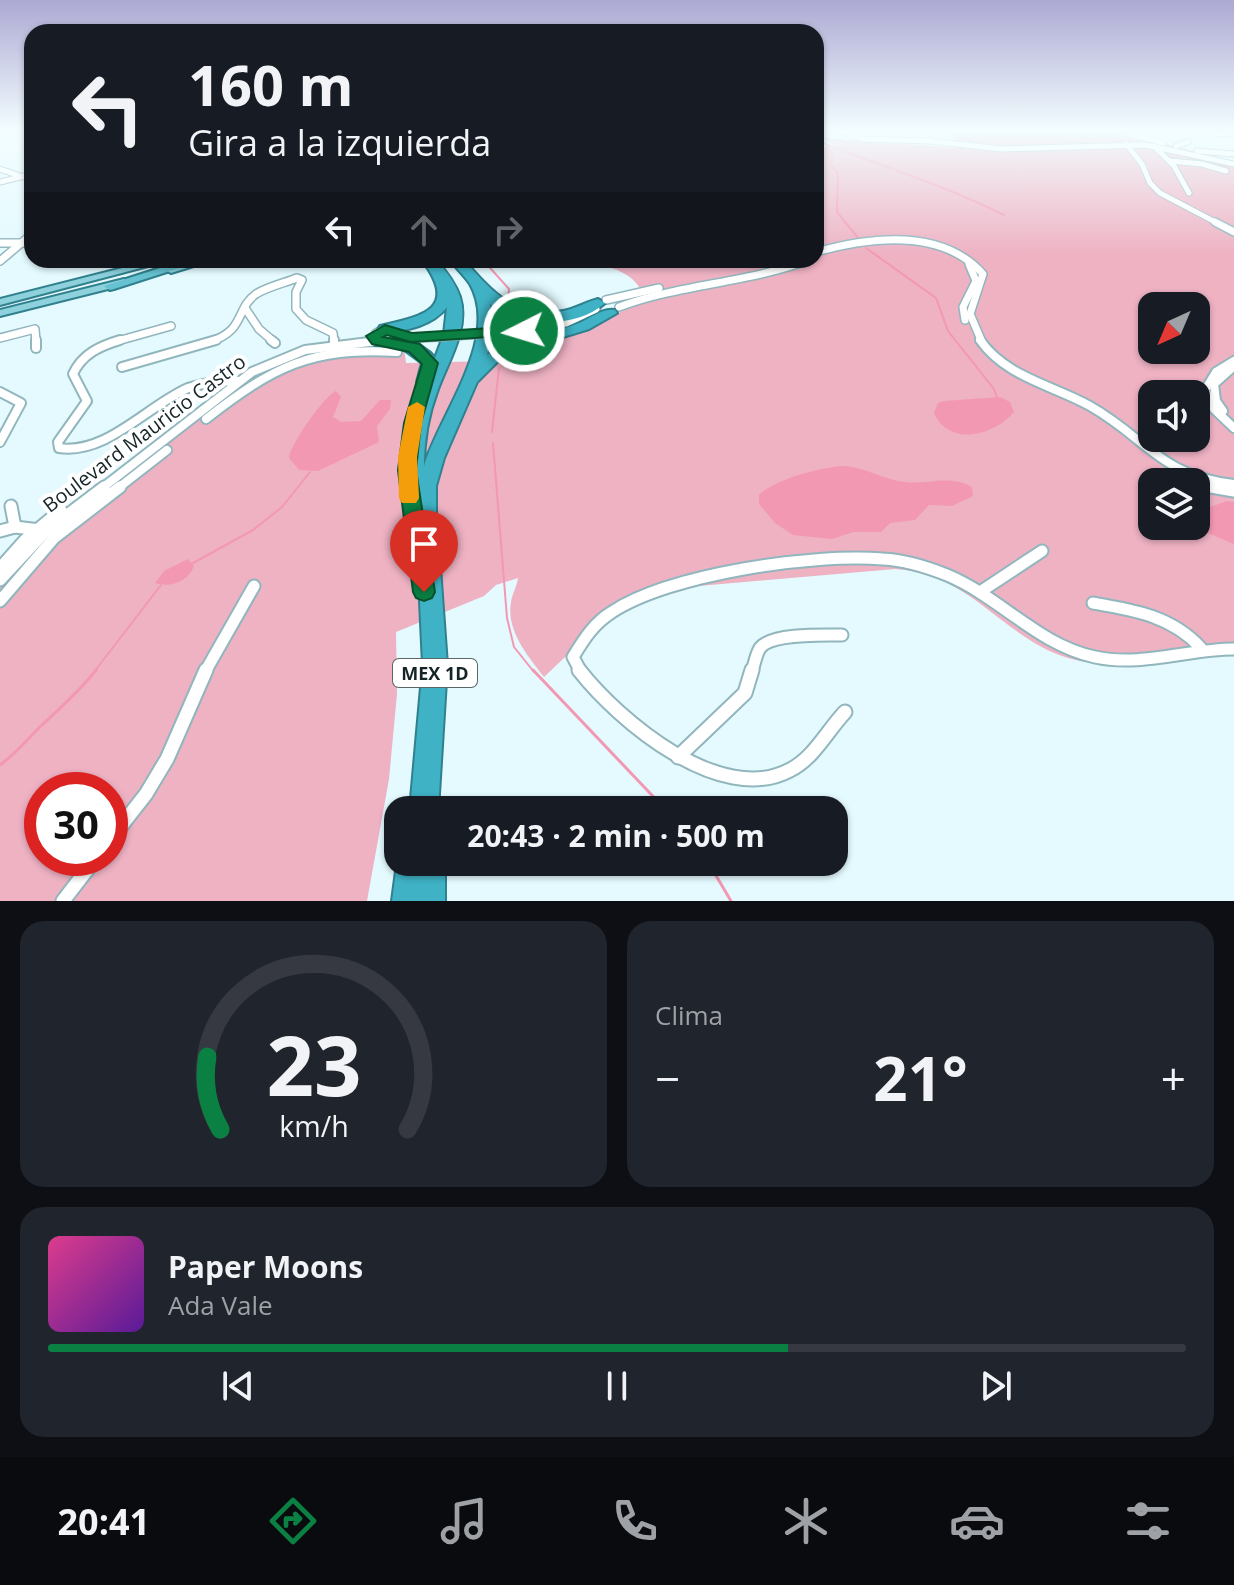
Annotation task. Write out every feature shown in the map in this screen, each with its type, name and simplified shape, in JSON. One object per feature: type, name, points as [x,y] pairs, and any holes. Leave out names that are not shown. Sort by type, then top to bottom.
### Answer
[{"type":"highway","points":[[106,281],[150,268]]},
{"type":"highway","points":[[106,281],[163,268]]},
{"type":"highway","points":[[383,336],[422,320],[442,305],[445,290],[435,268]]},
{"type":"highway","name":"MEX 1D","points":[[423,538],[414,473],[416,438],[427,392],[454,330],[456,312],[451,288],[436,268]]},
{"type":"highway","points":[[464,268],[502,308],[533,318],[605,308]]},
{"type":"highway","name":"MEX 1D","points":[[422,796],[426,655],[423,538],[426,497],[429,476],[486,334],[487,307],[479,284]]},
{"type":"highway","points":[[423,538],[439,468],[476,376],[485,364],[507,349],[572,330],[605,308]]},
{"type":"highway","points":[[383,336],[412,347],[424,354],[430,363],[412,423],[408,457],[408,490],[423,538]]},
{"type":"highway","points":[[407,901],[409,876]]},
{"type":"highway","points":[[414,901],[416,876]]},
{"type":"highway","points":[[430,901],[431,876]]},
{"type":"main road","points":[[0,313],[143,268]]},
{"type":"main road","points":[[0,302],[169,268]]},
{"type":"street","points":[[1146,171],[1154,188],[1168,198],[1234,230]]},
{"type":"street","points":[[1176,171],[1189,193]]},
{"type":"street","points":[[0,182],[24,178]]},
{"type":"street","points":[[0,243],[24,241]]},
{"type":"street","points":[[824,252],[849,244],[883,241],[929,243],[975,262],[980,276],[969,315],[975,337],[1012,369],[1092,407],[1175,468]]},
{"type":"street","points":[[0,264],[24,245]]},
{"type":"street","points":[[605,308],[678,288],[772,268]]},
{"type":"street","points":[[605,308],[678,288],[775,274],[790,268]]},
{"type":"street","points":[[122,367],[222,338],[236,327],[254,295],[299,278],[302,280],[294,301],[299,314],[311,324],[333,333],[334,343]]},
{"type":"street","points":[[245,308],[254,324],[275,343]]},
{"type":"street","name":"Boulevard Mauricio Castro","points":[[0,568],[149,446],[235,381],[274,360],[334,343],[383,336],[438,337],[574,325],[605,308]]},
{"type":"street","points":[[171,326],[101,346],[78,362],[73,374],[87,401],[58,442],[61,450],[74,452],[87,449],[180,391],[235,381]]},
{"type":"street","points":[[0,338],[35,329],[36,348]]},
{"type":"street","points":[[206,419],[258,379],[306,351],[397,352]]},
{"type":"street","points":[[1234,364],[1218,379],[1213,391],[1220,409],[1234,425]]},
{"type":"street","points":[[0,392],[21,403],[1,438]]},
{"type":"street","points":[[0,601],[45,533],[167,450]]},
{"type":"street","points":[[1210,482],[1234,484]]},
{"type":"street","points":[[1210,485],[1234,491]]},
{"type":"street","points":[[11,506],[15,527]]},
{"type":"street","points":[[0,531],[15,527],[45,533]]},
{"type":"street","name":"Boulevard Mauricio Castro","points":[[0,580],[45,533]]},
{"type":"street","points":[[980,592],[1042,551]]},
{"type":"street","points":[[845,712],[803,760],[786,773],[756,777],[702,768],[678,757],[609,704],[577,671],[573,657],[578,643],[589,630],[611,613],[658,589],[728,570],[831,560],[896,560],[950,576],[980,592],[1043,638],[1086,655],[1135,658],[1201,648],[1234,649]]},
{"type":"street","points":[[128,817],[167,759],[206,671],[254,586]]},
{"type":"street","points":[[1093,603],[1172,622],[1187,632],[1201,648]]},
{"type":"street","points":[[678,757],[745,693],[759,649],[779,638],[842,635]]},
{"type":"street","points":[[63,901],[82,876]]},
{"type":"shaded area","points":[[824,171],[1234,171],[1234,656],[1192,656],[1109,664],[1068,658],[1023,636],[945,582],[922,573],[895,569],[676,588],[602,622],[544,677],[520,642],[512,623],[511,602],[518,578],[496,585],[484,596],[396,632],[397,694],[389,779],[367,901],[0,901],[0,586],[35,546],[257,371],[310,353],[367,345],[404,348],[406,363],[490,361],[589,326],[645,301],[638,285],[613,268],[824,268]]},
{"type":"shaded area","points":[[336,391],[341,397],[333,417],[342,422],[361,421],[380,400],[391,400],[390,409],[377,426],[379,442],[318,471],[299,470],[289,458],[291,452],[316,411]]},
{"type":"shaded area","points":[[1000,397],[1010,402],[1014,412],[996,427],[984,432],[961,434],[950,431],[934,413],[938,403],[944,401]]},
{"type":"shaded area","points":[[844,466],[905,482],[947,480],[964,483],[972,487],[973,496],[952,506],[929,505],[915,520],[890,523],[881,532],[853,532],[832,539],[793,535],[775,523],[759,504],[759,495],[787,479]]},
{"type":"shaded area","points":[[1227,501],[1234,502],[1234,544],[1210,534],[1210,507]]},
{"type":"shaded area","points":[[188,559],[194,566],[183,580],[172,584],[155,583],[164,571]]},
{"type":"waterway","points":[[836,171],[837,212],[858,238]]},
{"type":"waterway","points":[[897,171],[1004,215]]},
{"type":"waterway","points":[[866,248],[936,298],[948,331],[994,389],[997,398]]},
{"type":"waterway","points":[[490,268],[509,289],[508,302]]},
{"type":"waterway","points":[[508,325],[509,318]]},
{"type":"waterway","points":[[492,432],[499,368]]},
{"type":"waterway","points":[[493,443],[507,618],[514,647],[534,672]]},
{"type":"waterway","points":[[193,563],[253,530],[282,507],[310,472]]},
{"type":"waterway","points":[[94,672],[161,585]]},
{"type":"waterway","points":[[0,765],[96,670]]},
{"type":"waterway","points":[[533,670],[653,796]]},
{"type":"waterway","points":[[716,876],[731,901]]},
{"type":"slow traffic","points":[[409,498],[407,470],[410,433],[417,407]]},
{"type":"route","points":[[424,592],[407,470],[412,423],[430,363],[424,354],[409,345],[377,341],[374,336],[385,329],[411,338],[524,331]]}]
